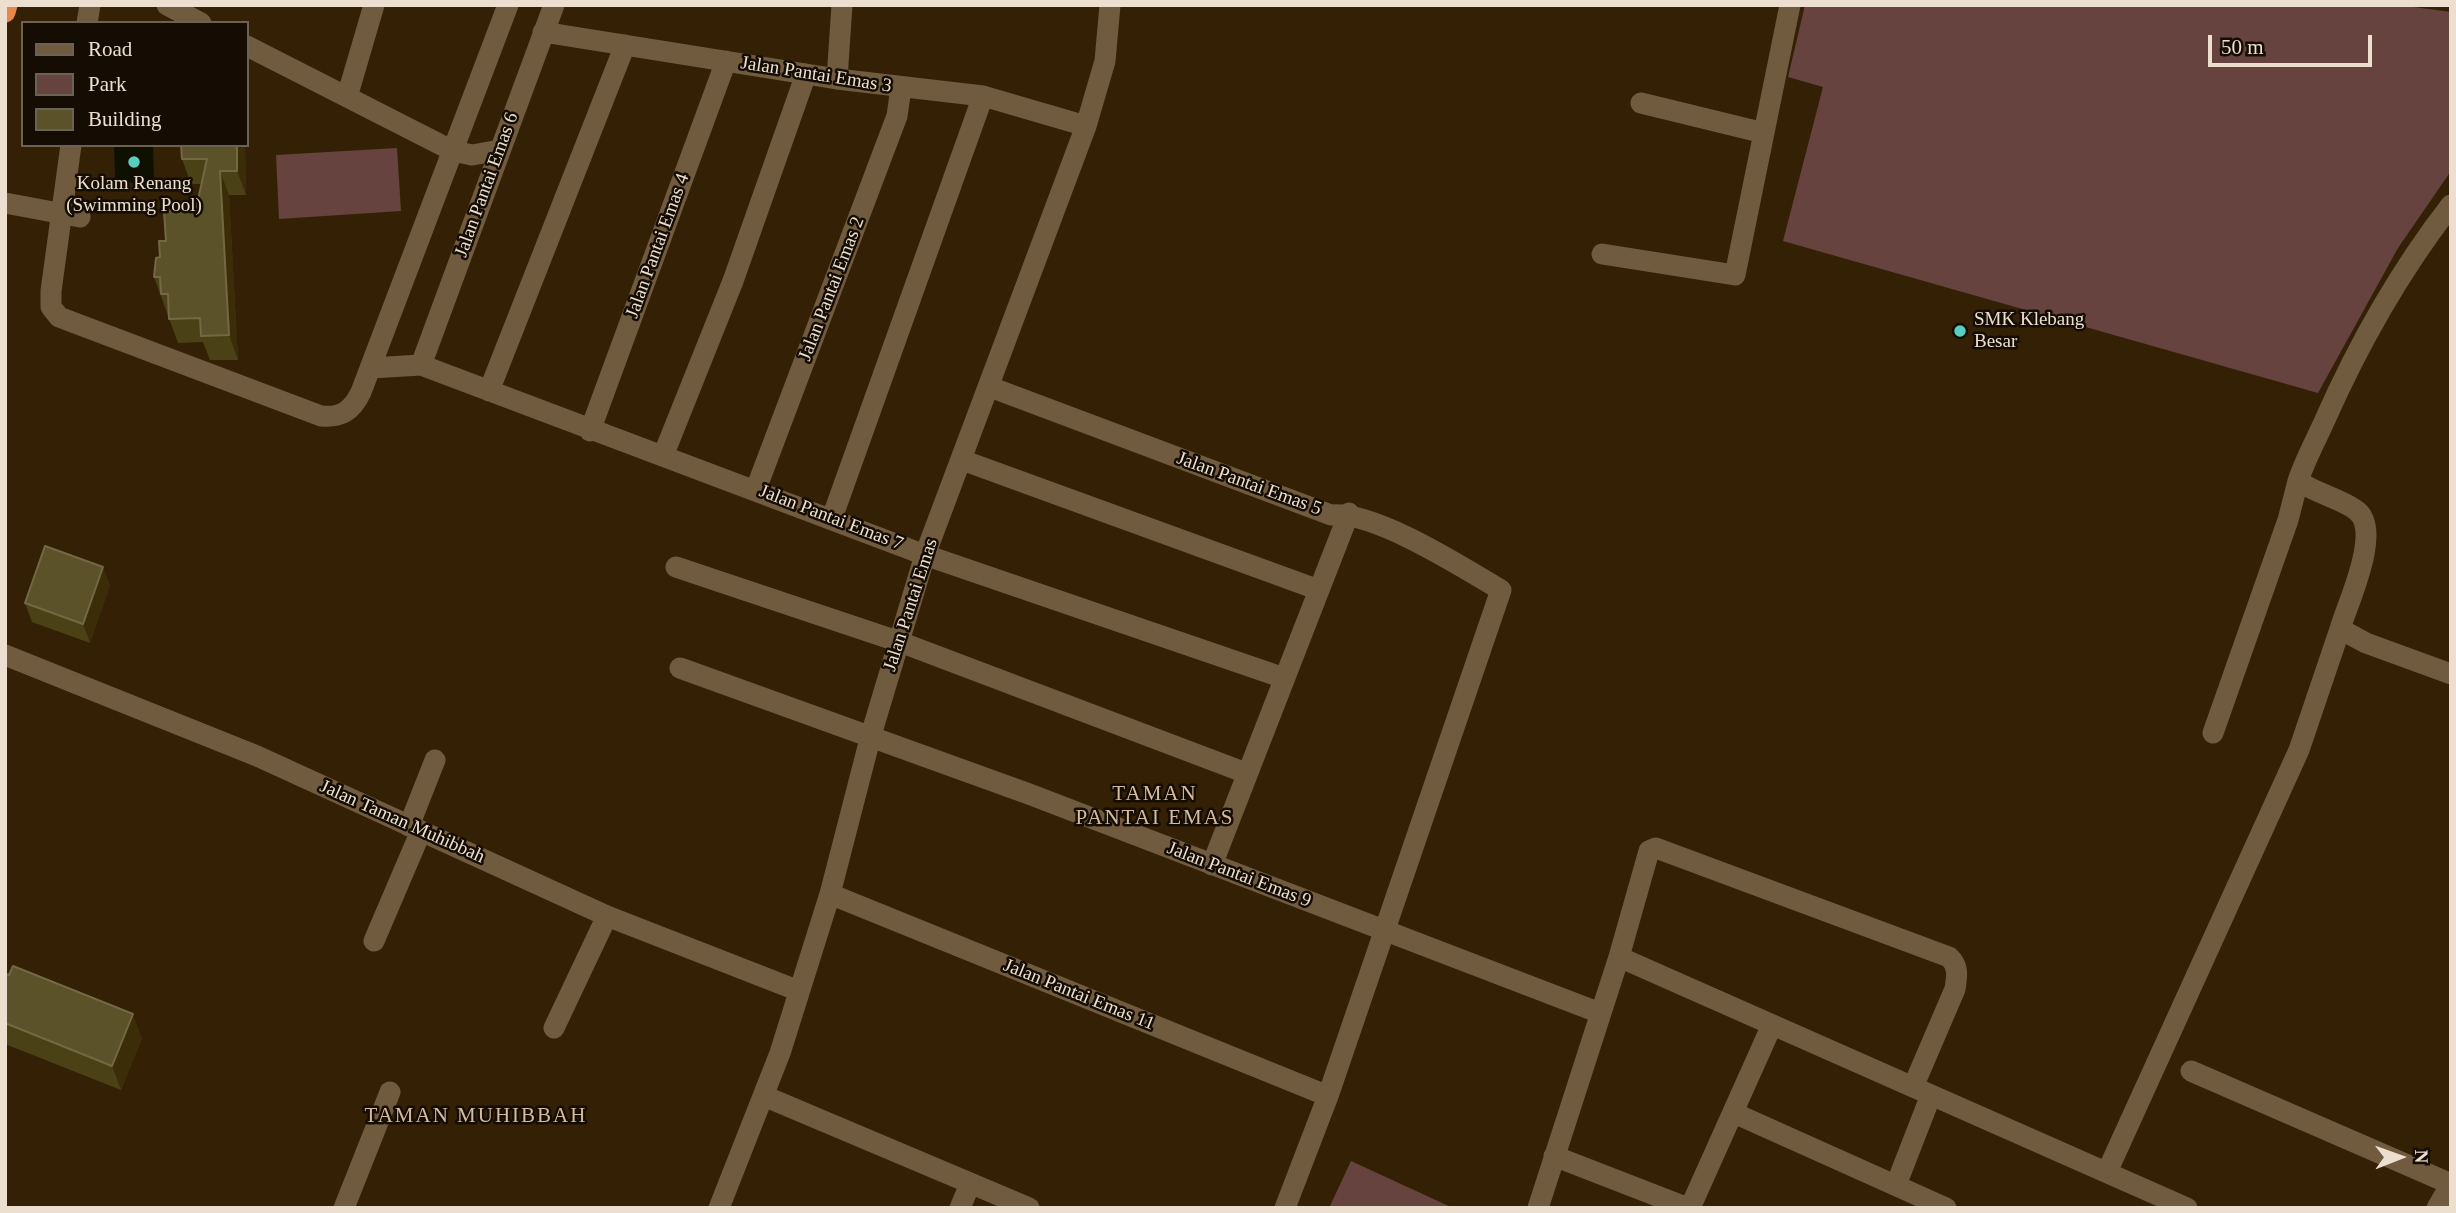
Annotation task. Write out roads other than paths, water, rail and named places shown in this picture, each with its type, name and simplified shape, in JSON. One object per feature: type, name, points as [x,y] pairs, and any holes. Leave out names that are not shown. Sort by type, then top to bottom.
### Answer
[{"type":"highway","points":[[5,12],[7,5]]},
{"type":"street","points":[[167,5],[197,21]]},
{"type":"street","points":[[347,97],[374,5]]},
{"type":"street","points":[[71,147],[71,215],[51,291],[51,307],[59,317],[320,416],[334,417],[354,406],[371,368],[508,5]]},
{"type":"street","name":"Jalan Pantai Emas 6","points":[[421,365],[554,5]]},
{"type":"street","points":[[837,79],[842,5]]},
{"type":"street","name":"Jalan Pantai Emas","points":[[719,1208],[764,1096],[830,894],[871,735],[925,555],[1086,126],[1105,61],[1110,5]]},
{"type":"street","points":[[1602,254],[1735,275],[1790,5]]},
{"type":"street","name":"Jalan Pantai Emas 3","points":[[543,32],[837,79],[984,96],[1086,126]]},
{"type":"street","points":[[489,391],[625,45]]},
{"type":"street","points":[[248,47],[453,151],[472,155],[500,150]]},
{"type":"street","name":"Jalan Pantai Emas 4","points":[[590,431],[726,61]]},
{"type":"street","points":[[663,456],[733,281],[806,74]]},
{"type":"street","name":"Jalan Pantai Emas 2","points":[[756,489],[897,116],[901,88]]},
{"type":"street","points":[[832,518],[984,96]]},
{"type":"street","points":[[1641,103],[1764,133]]},
{"type":"street","points":[[5,203],[71,215]]},
{"type":"street","points":[[2213,733],[2288,520],[2298,481],[2334,394],[2400,277],[2451,205]]},
{"type":"street","points":[[371,368],[421,365]]},
{"type":"street","name":"Jalan Pantai Emas 7","points":[[421,365],[590,431],[756,489],[925,555],[1284,678]]},
{"type":"street","name":"Jalan Pantai Emas 5","points":[[990,387],[1331,514],[1349,513],[1445,556],[1501,590],[1384,930]]},
{"type":"street","points":[[962,460],[1319,590]]},
{"type":"street","points":[[2107,1172],[2299,750],[2367,548],[2365,520],[2356,509],[2298,481]]},
{"type":"street","points":[[1212,865],[1349,513]]},
{"type":"street","points":[[676,567],[900,642],[1246,773]]},
{"type":"street","points":[[2340,629],[2366,643],[2451,674]]},
{"type":"street","name":"Jalan Taman Muhibbah","points":[[5,655],[245,751],[607,916],[799,991]]},
{"type":"street","name":"Jalan Pantai Emas 9","points":[[680,668],[871,735],[1600,1013]]},
{"type":"street","points":[[374,941],[415,828],[435,760]]},
{"type":"street","points":[[1538,1208],[1619,957],[1649,851],[1662,849],[1949,957],[1955,962],[1958,974],[1955,989],[1922,1091],[1896,1185]]},
{"type":"street","name":"Jalan Pantai Emas 11","points":[[830,894],[1328,1096]]},
{"type":"street","points":[[554,1028],[607,916]]},
{"type":"street","points":[[1284,1208],[1328,1096],[1384,930]]},
{"type":"street","points":[[1619,957],[2187,1208]]},
{"type":"street","points":[[1554,1156],[1689,1208],[1772,1025]]},
{"type":"street","points":[[2191,1071],[2451,1184],[2438,1208]]},
{"type":"street","points":[[344,1208],[390,1092]]},
{"type":"street","points":[[764,1096],[1029,1208]]},
{"type":"street","points":[[1734,1112],[1946,1208]]},
{"type":"street","points":[[960,1208],[970,1184]]},
{"type":"place","name":"Kolam Renang (Swimming Pool)","points":[[134,162]]},
{"type":"place","name":"SMK Klebang Besar","points":[[1960,331]]},
{"type":"district","name":"TAMAN PANTAI EMAS","points":[[1155,806]]},
{"type":"district","name":"TAMAN MUHIBBAH","points":[[476,1116]]}]
